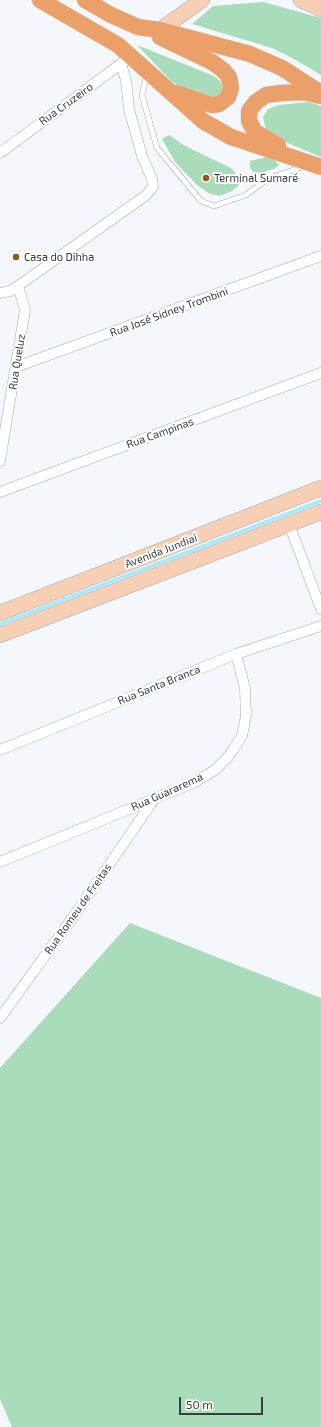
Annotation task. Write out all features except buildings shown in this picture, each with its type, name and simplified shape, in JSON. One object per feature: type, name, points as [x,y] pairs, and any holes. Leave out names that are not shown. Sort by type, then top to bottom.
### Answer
[{"type":"main road","points":[[40,0],[118,45],[127,60],[148,71],[203,122],[231,137],[313,164]]},
{"type":"main road","points":[[85,0],[111,15],[212,62],[223,70],[229,77],[231,88],[228,97],[219,104],[212,105],[170,91]]},
{"type":"main road","points":[[160,30],[202,0]]},
{"type":"main road","points":[[301,0],[321,9]]},
{"type":"main road","points":[[138,27],[160,30],[250,54],[282,68],[321,94]]},
{"type":"main road","points":[[313,164],[255,132],[249,121],[249,111],[256,102],[266,95],[303,92],[321,94]]},
{"type":"main road","name":"Avenida Jundiaí","points":[[0,613],[321,488]]},
{"type":"main road","name":"Avenida Jundiaí","points":[[0,635],[321,512]]},
{"type":"street","name":"Rua Cruzeiro","points":[[0,153],[127,60]]},
{"type":"street","points":[[0,292],[10,291],[18,286],[145,196],[153,187],[152,179],[142,156],[129,109],[126,80],[127,60]]},
{"type":"street","name":"Rua José Sidney Trombini","points":[[16,368],[321,256]]},
{"type":"street","name":"Rua Queluz","points":[[0,461],[25,310],[18,286]]},
{"type":"street","name":"Rua Campinas","points":[[0,492],[321,373]]},
{"type":"street","points":[[288,524],[321,609]]},
{"type":"street","name":"Rua Santa Branca","points":[[0,750],[236,654],[321,626]]},
{"type":"street","name":"Rua Guararema","points":[[0,862],[193,783],[215,770],[228,758],[242,736],[246,716],[245,688],[236,654]]},
{"type":"street","name":"Rua Romeu de Freitas","points":[[0,1018],[76,913],[155,798]]},
{"type":"lane","points":[[148,71],[142,95],[157,148],[201,201],[214,206],[246,195],[267,179],[313,164]]},
{"type":"green space","points":[[263,2],[321,18],[321,75],[272,48],[192,24],[213,6]]},
{"type":"green space","points":[[137,45],[214,76],[221,82],[226,91],[217,98],[182,88],[171,81]]},
{"type":"green space","points":[[309,102],[321,106],[321,157],[278,139],[266,130],[263,117],[268,109],[279,105]]},
{"type":"green space","points":[[169,135],[185,146],[231,168],[239,177],[239,185],[232,191],[220,196],[210,194],[197,185],[175,162],[162,139]]},
{"type":"green space","points":[[271,156],[279,165],[274,169],[255,174],[250,168],[250,161]]},
{"type":"green space","points":[[130,923],[321,998],[321,1427],[12,1427],[0,1399],[0,1068]]},
{"type":"waterway","points":[[0,624],[321,501]]},
{"type":"place","name":"Terminal Sumaré","points":[[206,178]]},
{"type":"place","name":"Casa do Dihha","points":[[16,257]]}]
